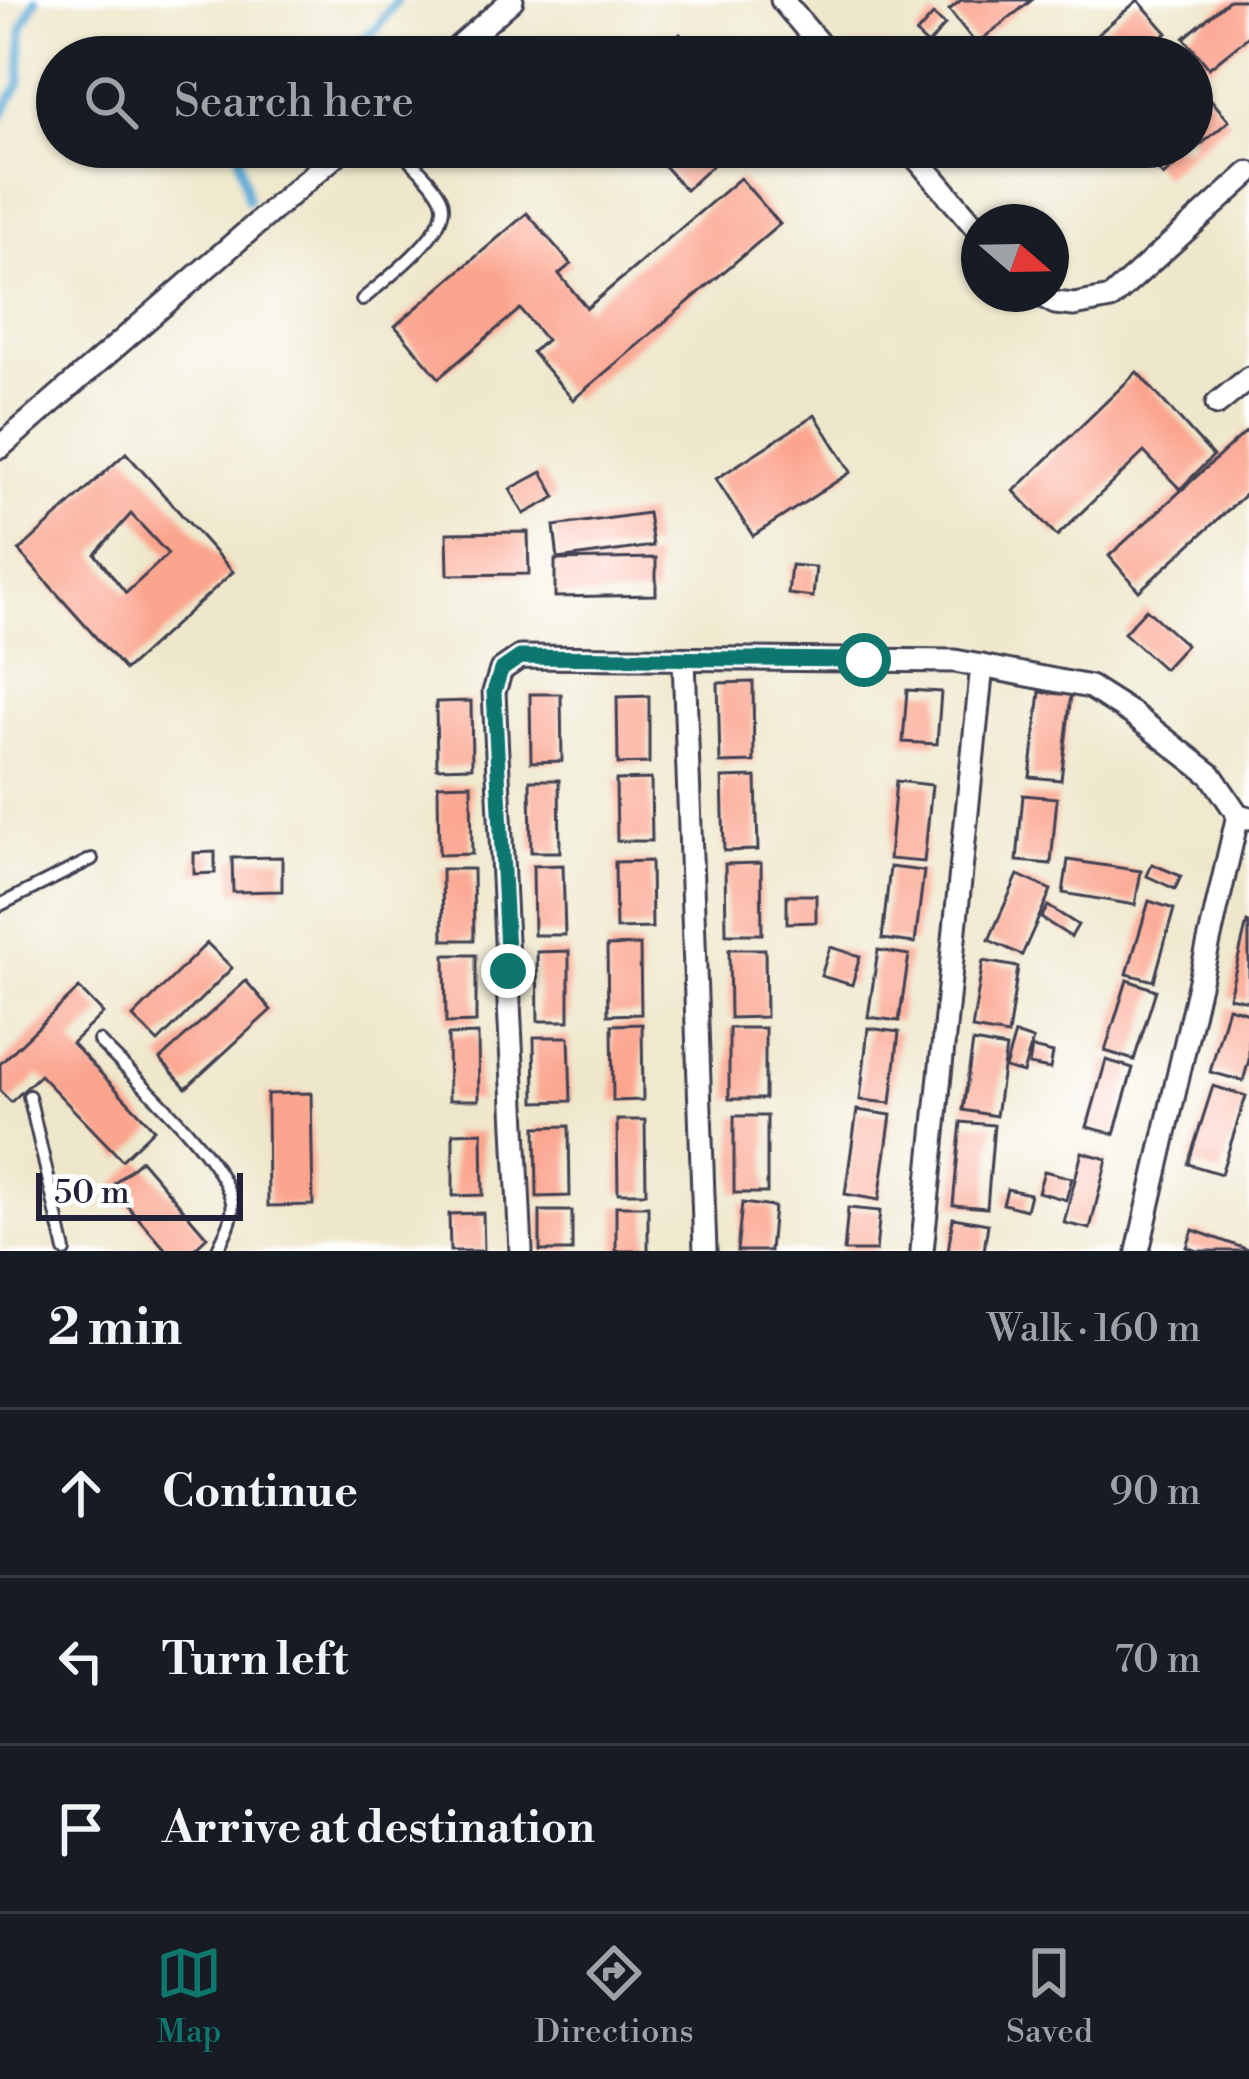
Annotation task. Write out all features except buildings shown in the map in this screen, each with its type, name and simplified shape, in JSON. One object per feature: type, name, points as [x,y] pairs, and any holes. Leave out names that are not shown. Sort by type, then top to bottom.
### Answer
[{"type":"street","points":[[471,36],[512,0]]},
{"type":"street","points":[[782,0],[812,36]]},
{"type":"street","points":[[0,447],[321,168]]},
{"type":"street","points":[[926,168],[961,210]]},
{"type":"street","points":[[1069,304],[1111,298],[1249,173]]},
{"type":"street","points":[[1217,404],[1249,378]]},
{"type":"street","points":[[521,1251],[494,692],[501,670],[520,657],[955,661],[1090,687],[1132,712],[1211,775],[1243,817],[1138,1251]]},
{"type":"street","points":[[683,659],[705,1251]]},
{"type":"street","points":[[922,1251],[982,666]]},
{"type":"lane","points":[[362,300],[428,240],[444,212],[442,200],[415,168]]},
{"type":"lane","points":[[0,905],[92,860]]},
{"type":"lane","points":[[99,1041],[210,1157],[231,1197],[233,1213],[217,1251]]},
{"type":"lane","points":[[28,1096],[65,1251]]},
{"type":"waterway","points":[[0,118],[20,83],[22,27],[36,0]]},
{"type":"waterway","points":[[366,36],[397,0]]},
{"type":"waterway","points":[[241,168],[248,200]]},
{"type":"route","points":[[508,971],[494,692],[501,670],[520,657],[864,660]]}]
